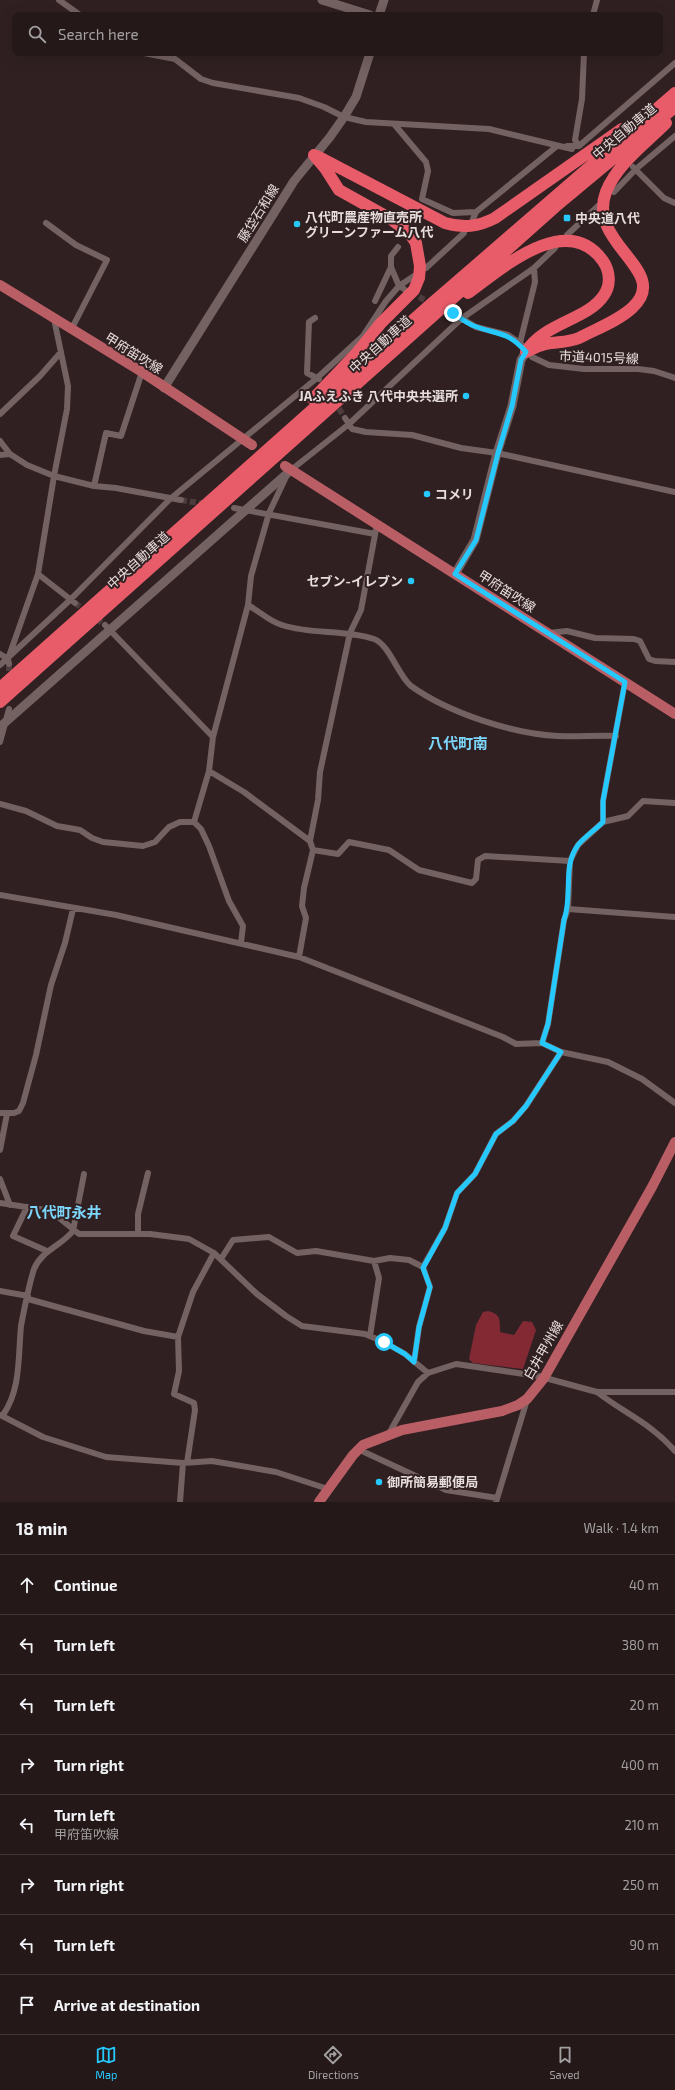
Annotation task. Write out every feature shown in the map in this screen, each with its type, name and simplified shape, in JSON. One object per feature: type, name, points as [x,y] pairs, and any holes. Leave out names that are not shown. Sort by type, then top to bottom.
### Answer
[{"type":"highway","points":[[314,155],[331,161],[445,223],[459,226],[475,226],[495,218],[635,120],[675,89]]},
{"type":"highway","name":"中央自動車道","points":[[0,688],[532,215],[675,93]]},
{"type":"highway","name":"中央自動車道","points":[[4,706],[330,407],[555,207],[675,107]]},
{"type":"highway","points":[[523,347],[579,338],[623,314],[637,302],[642,287],[639,270],[608,233],[604,224],[603,204],[606,193],[616,173],[675,114]]},
{"type":"highway","points":[[244,470],[356,354],[381,323],[410,294],[419,278],[420,254],[416,243],[410,234],[390,219],[339,190],[325,168],[314,155]]},
{"type":"highway","points":[[330,407],[460,298],[518,258],[540,246],[558,241],[576,243],[592,250],[602,260],[609,273],[608,288],[605,294],[594,306],[523,347]]},
{"type":"main road","name":"甲府笛吹線","points":[[0,285],[71,330],[142,372],[164,388],[248,442]]},
{"type":"main road","name":"甲府笛吹線","points":[[288,470],[376,529],[455,574],[675,714]]},
{"type":"main road","name":"白井甲州線","points":[[319,1502],[353,1455],[360,1448],[402,1430],[502,1411],[518,1405],[527,1399],[544,1378],[652,1187],[675,1142]]},
{"type":"street","points":[[59,0],[76,12]]},
{"type":"street","points":[[322,0],[360,12]]},
{"type":"street","points":[[380,12],[384,0]]},
{"type":"street","points":[[594,12],[597,0]]},
{"type":"street","points":[[160,56],[175,59],[201,79],[207,81],[299,98],[324,107],[344,117],[366,122],[489,129],[572,149]]},
{"type":"street","name":"藤垈石和線","points":[[164,388],[208,321],[262,230],[294,181],[330,137],[344,117],[356,97],[369,56]]},
{"type":"street","points":[[579,146],[575,140],[582,100],[584,56]]},
{"type":"street","points":[[473,219],[476,212],[556,146],[579,146],[675,63]]},
{"type":"street","points":[[394,124],[426,162],[428,171],[422,199],[453,213],[476,212]]},
{"type":"street","points":[[614,192],[634,168],[675,136]]},
{"type":"street","points":[[634,168],[664,198],[675,203]]},
{"type":"street","points":[[567,235],[582,219],[598,206]]},
{"type":"street","points":[[46,224],[76,245],[107,260],[71,330]]},
{"type":"street","points":[[426,268],[464,233]]},
{"type":"street","points":[[375,301],[391,268],[391,256],[398,247]]},
{"type":"street","points":[[3,724],[108,626],[246,509],[288,470],[347,421],[461,319],[534,268],[555,248]]},
{"type":"street","points":[[391,268],[401,287]]},
{"type":"street","points":[[455,574],[476,540],[498,453],[512,406],[535,282],[534,268]]},
{"type":"street","points":[[0,665],[8,661],[72,601],[170,499],[248,442],[318,379],[363,336],[386,300],[414,276]]},
{"type":"street","name":"市道4015号線","points":[[453,313],[476,327],[508,335],[540,362],[549,365],[584,369],[638,369],[654,371],[675,378]]},
{"type":"street","points":[[315,318],[309,322],[307,333],[307,373],[318,379]]},
{"type":"street","points":[[8,661],[38,574],[54,476],[67,409],[68,386],[54,319]]},
{"type":"street","points":[[0,414],[40,376],[61,352]]},
{"type":"street","points":[[94,486],[106,433],[121,436],[142,372]]},
{"type":"street","points":[[347,421],[352,428],[366,432],[412,436],[461,448],[498,453],[675,492]]},
{"type":"street","points":[[0,441],[10,454],[28,465],[54,476],[94,486],[116,488],[181,500]]},
{"type":"street","points":[[0,455],[10,454]]},
{"type":"street","points":[[194,822],[209,771],[212,737],[248,605],[251,576],[269,513],[288,470]]},
{"type":"street","points":[[234,508],[376,529],[361,610],[350,633],[320,772],[318,800],[310,841],[313,850],[304,888],[302,906],[306,918],[299,957]]},
{"type":"street","points":[[38,574],[72,601]]},
{"type":"street","points":[[248,605],[281,625],[303,630],[350,633],[376,639],[392,658],[408,683],[413,687],[429,697],[495,725],[524,732],[559,736],[616,736]]},
{"type":"street","points":[[108,626],[212,737]]},
{"type":"street","points":[[549,634],[567,631],[595,638],[634,639],[640,641],[649,658],[655,661],[675,662]]},
{"type":"street","points":[[0,654],[8,661]]},
{"type":"street","points":[[603,822],[603,801],[625,682]]},
{"type":"street","points":[[0,742],[4,706]]},
{"type":"street","points":[[209,771],[244,792],[310,841]]},
{"type":"street","points":[[542,1043],[548,1024],[564,920],[568,909],[570,861],[578,845],[603,822],[628,816],[643,801],[675,803]]},
{"type":"street","points":[[0,804],[26,811],[57,826],[80,830],[92,838],[103,842],[143,846],[155,842],[169,827],[180,822],[194,822],[201,829],[209,846],[229,901],[242,926],[241,943]]},
{"type":"street","points":[[313,850],[338,854],[349,842],[358,843],[390,850],[419,870],[472,883],[476,879],[478,860],[485,856],[570,861]]},
{"type":"street","points":[[0,895],[73,909],[116,915],[299,957],[504,1037],[516,1044],[542,1043],[561,1052],[608,1062],[642,1079],[675,1103]]},
{"type":"street","points":[[0,1150],[3,1113],[19,1111],[22,1103],[36,1055],[49,992],[65,943],[73,909]]},
{"type":"street","points":[[568,909],[675,918]]},
{"type":"street","points":[[423,1268],[445,1228],[457,1193],[475,1174],[496,1134],[513,1121],[526,1106],[561,1052]]},
{"type":"street","points":[[138,1234],[138,1214],[148,1173]]},
{"type":"street","points":[[84,1174],[73,1231],[67,1238],[47,1251],[35,1268],[22,1326],[19,1371],[9,1406],[2,1415],[43,1437],[106,1456],[185,1463],[212,1461],[276,1472],[328,1489]]},
{"type":"street","points":[[0,1179],[10,1205]]},
{"type":"street","points":[[0,1203],[45,1210],[58,1217],[73,1231],[79,1234],[138,1234],[189,1239],[214,1253],[257,1294],[302,1326],[370,1336],[405,1354],[428,1373]]},
{"type":"street","points":[[27,1207],[13,1236],[47,1251]]},
{"type":"street","points":[[221,1259],[233,1240],[258,1236],[269,1237],[297,1253],[316,1251],[374,1261],[390,1258],[409,1260],[423,1268],[430,1287],[419,1327],[414,1362]]},
{"type":"street","points":[[180,1502],[185,1463],[195,1410],[194,1404],[174,1394],[179,1371],[178,1337],[193,1292],[214,1253]]},
{"type":"street","points":[[370,1336],[379,1278],[374,1261]]},
{"type":"street","points":[[0,1290],[144,1331],[178,1337]]},
{"type":"street","points":[[388,1435],[403,1410],[410,1392],[418,1382],[428,1373],[456,1364],[517,1372],[597,1392],[675,1392]]},
{"type":"street","points":[[597,1392],[614,1405],[656,1432],[675,1451]]},
{"type":"street","points":[[360,1448],[364,1452],[446,1490],[497,1500],[527,1399]]},
{"type":"shaded area","points":[[488,1311],[498,1316],[500,1332],[514,1335],[523,1321],[532,1322],[536,1330],[523,1369],[473,1363],[469,1359],[476,1325],[483,1312]]},
{"type":"tunnel","points":[[411,293],[433,304]]},
{"type":"tunnel","points":[[334,401],[345,418]]},
{"type":"tunnel","points":[[181,500],[206,504]]},
{"type":"tunnel","points":[[75,603],[105,625]]},
{"type":"tunnel","points":[[9,664],[9,680]]},
{"type":"place","name":"中央道八代","points":[[567,218]]},
{"type":"place","name":"八代町農産物直売所 グリーンファーム八代","points":[[297,224]]},
{"type":"place","name":"JAふえふき 八代中央共選所","points":[[466,396]]},
{"type":"place","name":"コメリ","points":[[427,494]]},
{"type":"place","name":"セブン-イレブン","points":[[411,581]]},
{"type":"place","name":"御所簡易郵便局","points":[[379,1482]]},
{"type":"district","name":"八代町南","points":[[458,743]]},
{"type":"district","name":"八代町永井","points":[[64,1212]]},
{"type":"route","points":[[384,1342],[405,1354],[414,1362],[419,1327],[425,1300],[430,1287],[423,1268],[445,1228],[457,1193],[475,1174],[488,1146],[496,1134],[513,1121],[526,1106],[561,1052],[542,1043],[548,1024],[564,920],[568,909],[570,861],[578,845],[603,822],[603,801],[610,770],[625,682],[455,574],[466,559],[476,540],[498,453],[512,406],[521,360],[526,352],[520,343],[508,335],[476,327],[453,313]]}]
